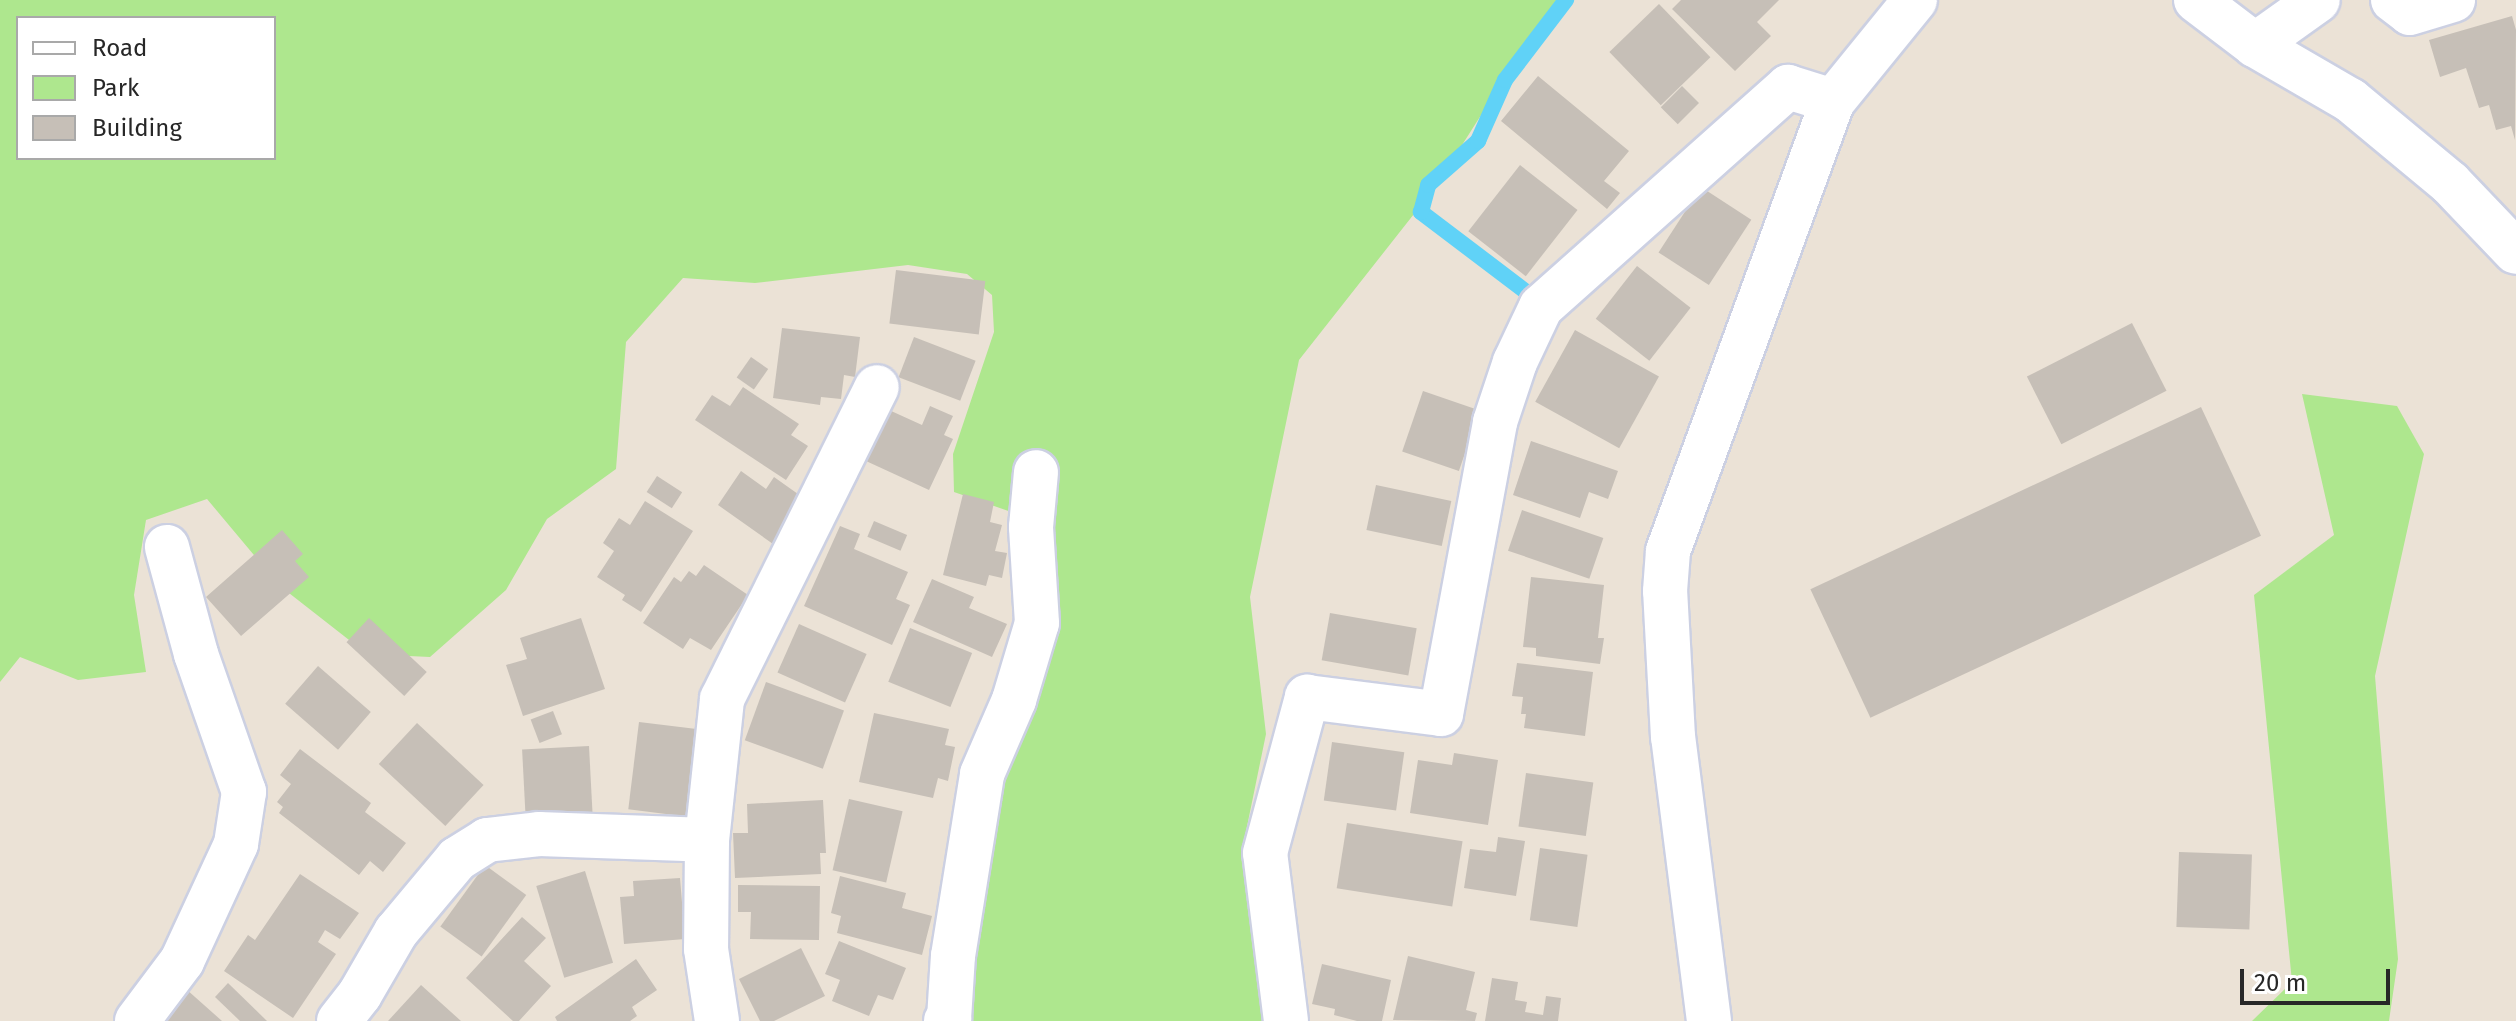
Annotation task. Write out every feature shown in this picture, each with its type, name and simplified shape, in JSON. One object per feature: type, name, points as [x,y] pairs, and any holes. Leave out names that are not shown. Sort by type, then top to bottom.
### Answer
[{"type":"street","points":[[1709,1021],[1673,737],[1665,591],[1668,551],[1833,101],[1915,0]]},
{"type":"street","points":[[2196,0],[2255,45],[2350,100],[2450,183],[2516,252]]},
{"type":"street","points":[[2255,45],[2264,0]]},
{"type":"street","points":[[2255,45],[2318,0]]},
{"type":"street","points":[[2393,0],[2410,13],[2453,0]]},
{"type":"street","points":[[1286,1021],[1265,853],[1307,697],[1441,714],[1495,422],[1515,362],[1541,307],[1788,87],[1833,101]]},
{"type":"street","points":[[717,1021],[706,949],[707,840],[722,699],[877,387]]},
{"type":"street","points":[[946,1021],[949,1019],[953,956],[982,774],[1014,700],[1037,623],[1031,527],[1036,472]]},
{"type":"street","points":[[137,1021],[182,961],[236,844],[244,792],[196,654],[167,547]]},
{"type":"street","points":[[339,1021],[360,994],[396,932],[457,859],[487,840],[539,834],[707,840]]},
{"type":"green space","points":[[0,0],[1567,0],[1523,49],[1436,186],[1299,360],[1250,597],[1266,734],[1244,841],[1266,1021],[967,1021],[997,773],[1036,705],[1052,634],[1017,514],[954,492],[953,454],[994,332],[992,295],[967,274],[908,265],[755,283],[683,278],[626,342],[616,469],[547,519],[506,590],[430,657],[367,654],[280,586],[207,499],[146,520],[134,595],[146,672],[78,680],[20,657],[0,682]]},
{"type":"green space","points":[[2302,394],[2397,406],[2424,454],[2375,676],[2398,959],[2389,1021],[2252,1021],[2292,982],[2254,595],[2334,535]]},
{"type":"building","points":[[1681,0],[1779,0],[1757,22],[1771,36],[1735,71],[1672,9]]},
{"type":"building","points":[[1659,4],[1710,57],[1661,105],[1609,52]]},
{"type":"building","points":[[2512,16],[2516,30],[2515,140],[2511,126],[2496,130],[2489,105],[2479,108],[2466,68],[2440,77],[2429,40]]},
{"type":"building","points":[[1538,76],[1629,151],[1604,181],[1620,193],[1607,209],[1501,121]]},
{"type":"building","points":[[1682,86],[1699,103],[1678,124],[1661,107]]},
{"type":"building","points":[[1520,165],[1578,210],[1526,276],[1468,231]]},
{"type":"building","points":[[1701,187],[1751,220],[1709,285],[1659,252]]},
{"type":"building","points":[[1637,266],[1691,308],[1649,361],[1596,319]]},
{"type":"building","points":[[896,270],[985,281],[979,335],[889,324]]},
{"type":"building","points":[[2132,323],[2167,391],[2061,444],[2027,377]]},
{"type":"building","points":[[782,328],[860,337],[855,377],[844,375],[841,399],[821,397],[820,405],[773,398]]},
{"type":"building","points":[[1575,330],[1659,377],[1619,448],[1535,402]]},
{"type":"building","points":[[914,337],[976,361],[960,401],[899,377]]},
{"type":"building","points":[[751,357],[768,369],[754,390],[737,377]]},
{"type":"building","points":[[743,387],[799,424],[791,435],[808,446],[786,480],[695,420],[712,395],[730,406]]},
{"type":"building","points":[[1423,391],[1480,411],[1459,471],[1402,452]]},
{"type":"building","points":[[930,406],[953,416],[944,435],[953,439],[929,490],[866,461],[889,410],[922,425]]},
{"type":"building","points":[[2201,407],[2261,536],[1870,718],[1810,589]]},
{"type":"building","points":[[1531,441],[1618,471],[1608,499],[1589,492],[1580,518],[1513,495]]},
{"type":"building","points":[[741,471],[766,489],[774,477],[805,499],[773,544],[718,505]]},
{"type":"building","points":[[657,476],[682,492],[672,508],[647,492]]},
{"type":"building","points":[[1376,485],[1451,501],[1442,546],[1366,530]]},
{"type":"building","points":[[963,494],[994,502],[990,522],[1002,525],[995,551],[1007,553],[1002,578],[989,575],[986,586],[943,575]]},
{"type":"building","points":[[645,501],[693,531],[641,612],[622,600],[625,595],[597,577],[614,551],[603,543],[619,518],[630,525]]},
{"type":"building","points":[[1522,510],[1603,538],[1589,579],[1508,551]]},
{"type":"building","points":[[874,521],[907,535],[900,551],[867,537]]},
{"type":"building","points":[[840,526],[860,534],[854,549],[908,572],[896,599],[910,605],[892,645],[804,606]]},
{"type":"building","points":[[282,530],[303,554],[295,561],[309,577],[241,636],[206,597]]},
{"type":"building","points":[[704,565],[748,595],[711,650],[690,638],[683,649],[643,623],[674,577],[681,582],[689,571],[696,576]]},
{"type":"building","points":[[1531,577],[1604,585],[1598,638],[1604,638],[1600,664],[1536,656],[1536,648],[1523,647]]},
{"type":"building","points":[[932,579],[974,597],[969,608],[1007,624],[992,657],[913,622]]},
{"type":"building","points":[[1330,613],[1417,628],[1408,676],[1322,660]]},
{"type":"building","points":[[369,618],[427,672],[404,696],[346,642]]},
{"type":"building","points":[[581,618],[605,689],[523,716],[506,665],[527,659],[520,638]]},
{"type":"building","points":[[799,624],[867,654],[845,703],[777,672]]},
{"type":"building","points":[[910,628],[972,653],[950,707],[888,682]]},
{"type":"building","points":[[1517,663],[1593,672],[1585,736],[1524,728],[1526,714],[1521,714],[1523,697],[1512,696]]},
{"type":"building","points":[[318,666],[371,712],[338,750],[285,704]]},
{"type":"building","points":[[766,682],[844,710],[823,769],[745,740]]},
{"type":"building","points":[[553,711],[562,734],[540,743],[531,720]]},
{"type":"building","points":[[874,713],[949,729],[945,745],[955,747],[948,781],[938,778],[933,798],[859,782]]},
{"type":"building","points":[[639,722],[697,729],[686,816],[628,809]]},
{"type":"building","points":[[417,723],[484,785],[445,826],[379,764]]},
{"type":"building","points":[[1332,742],[1404,752],[1396,811],[1324,800]]},
{"type":"building","points":[[589,746],[593,814],[526,817],[522,750]]},
{"type":"building","points":[[300,749],[371,803],[365,812],[406,843],[383,872],[370,861],[359,875],[279,813],[283,807],[277,802],[291,784],[280,775]]},
{"type":"building","points":[[1454,753],[1498,760],[1488,825],[1410,813],[1418,760],[1452,765]]},
{"type":"building","points":[[1526,773],[1593,782],[1586,836],[1518,826]]},
{"type":"building","points":[[849,799],[903,811],[886,883],[833,870]]},
{"type":"building","points":[[823,800],[826,853],[820,853],[821,874],[735,878],[733,833],[748,833],[747,804]]},
{"type":"building","points":[[1347,823],[1463,841],[1452,906],[1337,888]]},
{"type":"building","points":[[1498,837],[1525,841],[1516,896],[1464,888],[1470,849],[1496,852]]},
{"type":"building","points":[[1540,848],[1588,855],[1577,927],[1530,920]]},
{"type":"building","points":[[2179,852],[2252,855],[2249,930],[2176,927]]},
{"type":"building","points":[[485,865],[526,895],[482,956],[440,926]]},
{"type":"building","points":[[585,871],[613,963],[564,978],[536,886]]},
{"type":"building","points":[[300,874],[359,913],[340,939],[325,930],[318,942],[336,954],[293,1018],[224,971],[248,935],[255,940]]},
{"type":"building","points":[[840,876],[906,893],[902,908],[932,916],[922,955],[837,933],[841,916],[831,913]]},
{"type":"building","points":[[680,878],[685,939],[624,944],[620,897],[634,896],[633,881]]},
{"type":"building","points":[[738,885],[820,886],[819,940],[750,939],[751,912],[738,912]]},
{"type":"building","points":[[522,917],[546,938],[524,961],[551,986],[519,1021],[513,1021],[466,978]]},
{"type":"building","points":[[839,941],[906,968],[893,1000],[878,995],[869,1016],[832,1001],[840,980],[825,974]]},
{"type":"building","points":[[801,948],[825,996],[774,1021],[760,1021],[739,979]]},
{"type":"building","points":[[1408,956],[1475,972],[1466,1010],[1477,1013],[1475,1021],[1393,1020]]},
{"type":"building","points":[[636,959],[657,990],[632,1007],[637,1016],[630,1021],[557,1021],[555,1017]]},
{"type":"building","points":[[1322,964],[1391,980],[1382,1021],[1357,1021],[1334,1015],[1335,1009],[1312,1004]]},
{"type":"building","points":[[1492,978],[1518,982],[1515,1000],[1527,1002],[1525,1012],[1543,1015],[1546,996],[1561,998],[1558,1021],[1485,1021]]},
{"type":"building","points":[[228,983],[267,1021],[240,1021],[215,997]]},
{"type":"building","points":[[421,985],[461,1021],[388,1021]]},
{"type":"building","points":[[186,989],[222,1021],[156,1021]]},
{"type":"waterway","points":[[1525,291],[1421,212],[1428,185],[1478,141],[1505,80],[1566,0]]}]
